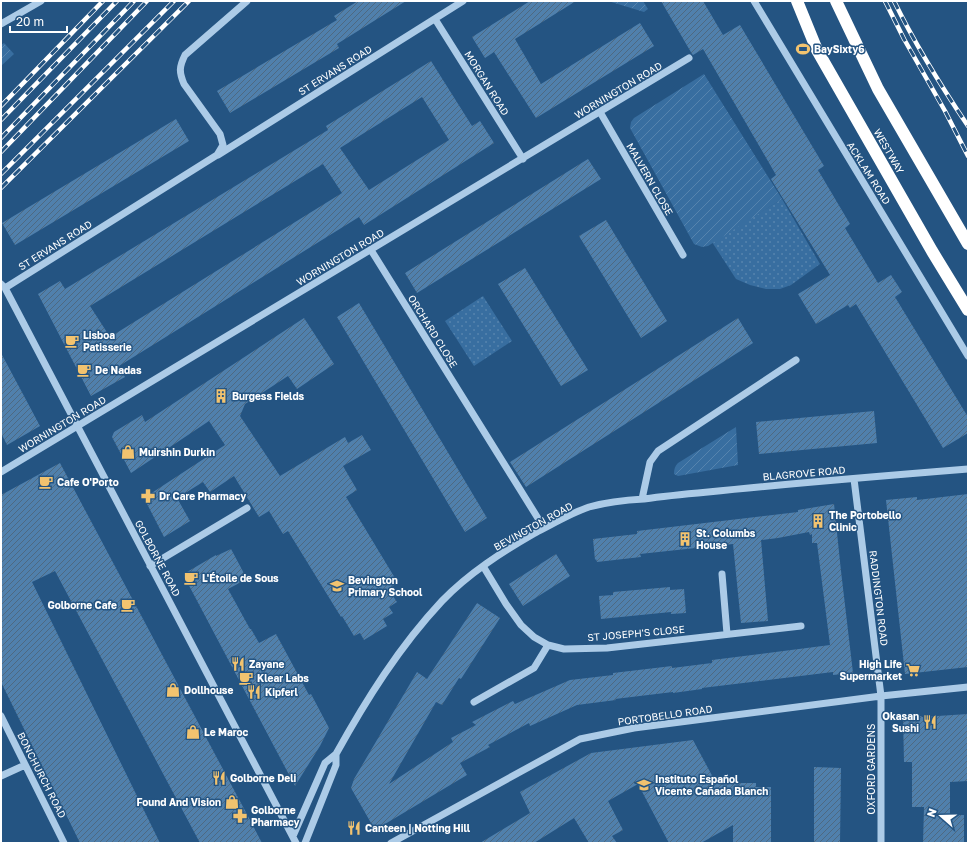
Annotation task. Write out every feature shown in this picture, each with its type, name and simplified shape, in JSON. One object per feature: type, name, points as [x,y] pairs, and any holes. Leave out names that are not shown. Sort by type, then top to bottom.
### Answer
[{"type":"highway","name":"WESTWAY","points":[[796,1],[817,50],[968,310]]},
{"type":"highway","points":[[836,1],[878,89],[968,244]]},
{"type":"street","points":[[1,24],[41,1]]},
{"type":"street","points":[[218,155],[223,145],[220,134],[184,84],[180,75],[180,64],[185,56],[247,1]]},
{"type":"street","name":"ST ERVANS ROAD","points":[[3,286],[218,155],[463,1]]},
{"type":"street","name":"ACKLAM ROAD","points":[[754,1],[968,356]]},
{"type":"street","name":"MORGAN ROAD","points":[[435,18],[522,159]]},
{"type":"street","name":"WORNINGTON ROAD","points":[[1,472],[689,58]]},
{"type":"street","name":"MALVERN CLOSE","points":[[600,112],[683,255]]},
{"type":"street","name":"ORCHARD CLOSE","points":[[371,250],[544,528]]},
{"type":"street","name":"GOLBORNE ROAD","points":[[3,286],[294,840]]},
{"type":"street","points":[[642,499],[650,462],[658,451],[796,360]]},
{"type":"street","name":"BLAGROVE ROAD","points":[[642,499],[968,468]]},
{"type":"street","name":"RADDINGTON ROAD","points":[[854,479],[881,696]]},
{"type":"street","name":"BEVINGTON ROAD","points":[[294,840],[325,763],[336,754],[383,675],[401,650],[443,601],[483,566],[514,545],[544,528],[566,517],[604,503],[642,499]]},
{"type":"street","points":[[150,566],[247,508]]},
{"type":"street","name":"ST JOSEPH'S CLOSE","points":[[483,566],[506,604],[522,625],[534,637],[548,645],[564,649],[607,648],[801,626]]},
{"type":"street","points":[[722,574],[727,634]]},
{"type":"street","points":[[474,702],[534,668],[548,645]]},
{"type":"street","name":"PORTOBELLO ROAD","points":[[391,843],[580,739],[634,728],[881,696],[968,687]]},
{"type":"street","name":"OXFORD GARDENS","points":[[881,696],[881,843]]},
{"type":"street","name":"BONCHURCH ROAD","points":[[1,716],[64,843]]},
{"type":"street","name":"BEVINGTON ROAD","points":[[304,843],[336,765],[336,754]]},
{"type":"street","points":[[1,776],[25,765]]},
{"type":"shaded area","points":[[608,1],[643,1],[648,9],[644,12]]},
{"type":"shaded area","points":[[4,43],[14,54],[1,66],[1,45]]},
{"type":"shaded area","points":[[704,74],[782,199],[708,246],[702,247],[694,244],[630,128],[631,122],[634,118]]},
{"type":"shaded area","points":[[782,199],[820,264],[791,285],[780,289],[766,289],[750,285],[736,279],[712,242]]},
{"type":"shaded area","points":[[483,296],[512,341],[474,366],[445,321]]},
{"type":"shaded area","points":[[736,427],[738,465],[678,476],[674,474],[678,463]]},
{"type":"building","points":[[358,1],[406,1],[337,44],[339,48],[230,113],[217,91],[337,20],[334,16]]},
{"type":"building","points":[[530,1],[576,1],[515,39],[541,84],[640,23],[654,46],[536,118],[494,52],[485,58],[472,37]]},
{"type":"building","points":[[661,1],[703,1],[723,35],[740,25],[824,166],[818,170],[850,224],[845,228],[878,283],[891,275],[902,292],[895,297],[968,417],[968,433],[943,448],[856,304],[850,308],[848,305],[816,324],[798,294],[830,275],[771,179],[776,175],[703,49],[693,55],[692,54]]},
{"type":"building","points":[[431,61],[472,126],[480,121],[494,143],[364,225],[359,217],[119,366],[125,377],[91,396],[38,294],[60,281],[65,289],[328,130],[326,126]],"holes":[[[422,97],[449,140],[369,190],[340,148]],[[323,164],[342,193],[110,337],[90,306]]]},
{"type":"building","points":[[176,119],[189,141],[15,245],[2,223]]},
{"type":"building","points":[[588,159],[601,179],[417,293],[405,273]]},
{"type":"building","points":[[606,220],[667,321],[641,338],[579,236]]},
{"type":"building","points":[[525,268],[588,370],[561,386],[498,284]]},
{"type":"building","points":[[359,303],[487,518],[465,532],[337,317]]},
{"type":"building","points":[[304,318],[334,364],[297,389],[288,376],[245,404],[240,416],[280,476],[345,437],[348,443],[362,435],[371,450],[343,466],[357,490],[346,497],[398,583],[388,589],[397,602],[389,607],[393,613],[383,619],[387,626],[364,640],[360,633],[354,636],[288,531],[283,534],[269,511],[259,517],[234,476],[210,492],[203,482],[177,498],[190,521],[164,537],[144,498],[225,445],[209,421],[131,473],[112,437],[114,432],[142,415],[145,422]]},
{"type":"building","points":[[738,318],[753,343],[526,487],[510,462]]},
{"type":"building","points":[[1,353],[40,426],[7,445],[1,433]]},
{"type":"building","points":[[874,411],[877,443],[759,454],[756,422]]},
{"type":"building","points":[[60,463],[262,843],[200,843],[55,571],[32,582],[160,843],[80,843],[1,682],[1,495]]},
{"type":"building","points":[[968,494],[968,667],[905,674],[886,500],[917,497],[917,500]]},
{"type":"building","points":[[834,504],[853,673],[833,675],[833,672],[577,705],[530,726],[529,723],[488,745],[490,747],[460,763],[467,775],[375,830],[351,788],[354,779],[417,672],[427,679],[477,603],[500,618],[461,679],[459,678],[442,705],[436,702],[389,784],[453,742],[451,738],[476,725],[472,722],[513,701],[515,704],[570,680],[613,675],[613,673],[712,663],[712,660],[830,645],[817,543],[812,543],[812,534],[810,535],[809,532],[761,540],[768,621],[741,623],[733,544],[640,554],[641,557],[597,562],[596,559],[595,560],[593,539],[637,534],[637,531],[798,512],[798,510]]},
{"type":"building","points":[[231,549],[247,579],[228,589],[259,643],[276,634],[309,695],[311,694],[329,728],[320,746],[295,786],[185,578],[187,572],[216,555]]},
{"type":"building","points":[[556,554],[570,576],[523,606],[509,584]]},
{"type":"building","points":[[670,587],[670,590],[684,589],[686,613],[671,614],[671,612],[601,619],[599,596],[613,595],[613,592]]},
{"type":"building","points":[[968,714],[968,781],[950,782],[950,815],[964,815],[964,843],[923,843],[924,807],[912,807],[912,762],[904,762],[903,718]]},
{"type":"building","name":"Instituto Español Vicente Cañada Blanch","points":[[693,740],[716,783],[756,783],[756,787],[771,787],[771,843],[733,843],[733,825],[701,843],[669,843],[638,784],[608,801],[623,830],[612,836],[617,843],[589,843],[574,818],[534,843],[480,843],[530,813],[520,792],[591,753]]},
{"type":"building","points":[[814,767],[841,768],[840,843],[814,843]]},
{"type":"railway","points":[[1,106],[103,1]]},
{"type":"railway","points":[[1,120],[117,1]]},
{"type":"railway","points":[[1,138],[134,1]]},
{"type":"railway","points":[[1,152],[147,1]]},
{"type":"railway","points":[[1,174],[174,1]]},
{"type":"railway","points":[[1,188],[189,1]]},
{"type":"railway","points":[[885,1],[968,156]]},
{"type":"railway","points":[[894,1],[929,65],[968,126]]},
{"type":"place","name":"BaySixty6","points":[[803,49]]},
{"type":"place","name":"Lisboa Patisserie","points":[[72,341]]},
{"type":"place","name":"De Nadas","points":[[84,370]]},
{"type":"place","name":"Burgess Fields","points":[[221,396]]},
{"type":"place","name":"Muirshin Durkin","points":[[128,452]]},
{"type":"place","name":"Cafe O'Porto","points":[[46,482]]},
{"type":"place","name":"Dr Care Pharmacy","points":[[148,496]]},
{"type":"place","name":"The Portobello Clinic","points":[[818,521]]},
{"type":"place","name":"St. Columbs House","points":[[685,539]]},
{"type":"place","name":"L'Étoile de Sous","points":[[191,578]]},
{"type":"place","name":"Bevington Primary School","points":[[337,586]]},
{"type":"place","name":"Golborne Cafe","points":[[128,605]]},
{"type":"place","name":"Zayane","points":[[238,664]]},
{"type":"place","name":"High Life Supermarket","points":[[913,670]]},
{"type":"place","name":"Klear Labs","points":[[246,678]]},
{"type":"place","name":"Dollhouse","points":[[173,690]]},
{"type":"place","name":"Kipferl","points":[[254,692]]},
{"type":"place","name":"Okasan Sushi","points":[[930,722]]},
{"type":"place","name":"Le Maroc","points":[[193,732]]},
{"type":"place","name":"Golborne Deli","points":[[219,778]]},
{"type":"place","name":"Instituto Español Vicente Cañada Blanch","points":[[644,785]]},
{"type":"place","name":"Found And Vision","points":[[232,802]]},
{"type":"place","name":"Golborne Pharmacy","points":[[240,816]]},
{"type":"place","name":"Canteen | Notting Hill","points":[[354,828]]}]
